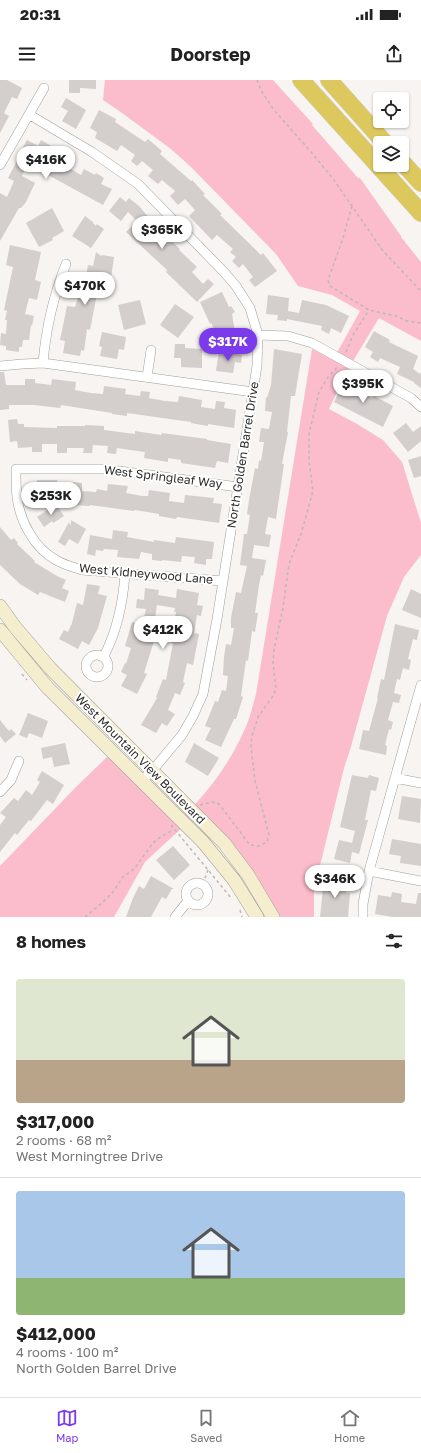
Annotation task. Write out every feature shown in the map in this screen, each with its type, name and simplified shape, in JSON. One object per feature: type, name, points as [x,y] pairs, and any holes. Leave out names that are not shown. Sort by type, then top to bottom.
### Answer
[{"type":"highway","points":[[301,80],[421,213]]},
{"type":"highway","points":[[329,80],[379,136]]},
{"type":"highway","points":[[409,170],[421,183]]},
{"type":"street","points":[[0,165],[30,115],[44,88]]},
{"type":"street","name":"North Golden Barrel Drive","points":[[30,115],[92,152],[138,184],[236,286],[250,308],[258,335],[257,366],[223,581],[203,694],[182,735],[142,781]]},
{"type":"street","points":[[43,363],[45,336],[51,307],[66,264]]},
{"type":"street","points":[[258,335],[288,336],[312,343],[411,398],[421,407]]},
{"type":"street","points":[[147,377],[151,350]]},
{"type":"street","points":[[0,366],[43,363],[252,392]]},
{"type":"street","name":"West Springleaf Way","points":[[16,469],[105,469],[238,487]]},
{"type":"street","name":"West Kidneywood Lane","points":[[16,469],[17,495],[24,524],[36,543],[55,560],[67,566],[82,570],[223,581]]},
{"type":"street","points":[[104,656],[109,647],[116,626],[123,597],[125,574]]},
{"type":"street","name":"West Mountain View Boulevard","points":[[0,606],[15,627],[50,668],[208,826],[233,854],[254,884],[273,917]]},
{"type":"street","points":[[1,635],[15,627]]},
{"type":"street","name":"West Mountain View Boulevard","points":[[1,635],[47,687],[203,842],[234,880],[257,917]]},
{"type":"street","points":[[363,917],[363,904],[369,871],[421,685]]},
{"type":"street","points":[[0,792],[11,780],[19,761]]},
{"type":"street","points":[[395,778],[421,783]]},
{"type":"street","points":[[369,871],[421,881]]},
{"type":"street","points":[[195,883],[203,884],[206,886],[209,893],[205,903],[198,906],[191,904],[188,901],[186,894],[189,887],[195,883]]},
{"type":"street","points":[[175,917],[188,901]]},
{"type":"path","points":[[257,80],[262,92],[274,110],[323,166],[383,251],[421,291]]},
{"type":"path","points":[[352,206],[343,238],[328,280],[330,286],[369,310],[421,323]]},
{"type":"path","points":[[197,807],[209,802],[216,802],[219,804],[250,845],[259,846],[265,844],[268,839],[269,835],[254,775],[251,747],[252,736],[258,717],[273,696],[276,689],[273,663],[274,650],[283,608],[289,564],[301,534],[313,491],[308,444],[309,434],[319,392],[324,382],[338,368],[353,335],[369,310]]},
{"type":"path","points":[[21,672],[28,681]]},
{"type":"path","points":[[170,825],[235,901]]},
{"type":"path","points":[[85,917],[114,891],[122,878],[134,869],[153,843],[174,830],[179,825]]},
{"type":"path","points":[[203,884],[208,870]]},
{"type":"path","points":[[238,906],[242,917]]},
{"type":"shaded area","points":[[105,80],[273,80],[313,124],[312,125],[358,178],[360,178],[401,237],[421,262],[421,341],[379,318],[347,371],[329,409],[383,440],[402,462],[421,523],[421,555],[404,577],[387,616],[344,768],[314,890],[314,917],[279,917],[200,811],[145,862],[114,917],[0,917],[0,866],[108,756],[176,823],[207,791],[224,768],[247,725],[256,694],[312,349],[333,360],[360,311],[332,295],[298,286],[276,254],[192,168],[171,149],[103,100]]},
{"type":"building","points":[[0,80],[7,80],[22,88],[17,99],[12,97],[4,113],[9,116],[0,133]]},
{"type":"building","points":[[69,80],[96,80],[96,89],[80,88],[80,93],[69,93]]},
{"type":"building","points":[[66,98],[86,110],[76,129],[62,121],[68,111],[61,107]]},
{"type":"building","points":[[99,110],[116,119],[115,122],[145,142],[148,139],[162,151],[160,154],[191,181],[192,180],[205,194],[203,195],[222,214],[220,215],[261,255],[263,253],[277,271],[255,287],[249,280],[253,277],[243,264],[239,268],[232,261],[236,257],[230,252],[233,249],[217,235],[212,240],[189,216],[195,210],[185,199],[178,205],[170,196],[175,191],[162,180],[158,184],[148,176],[153,170],[142,161],[137,166],[131,161],[135,155],[121,145],[117,151],[95,138],[97,132],[90,128]]},
{"type":"building","points":[[27,140],[38,146],[41,140],[60,151],[57,155],[69,162],[66,166],[81,175],[84,169],[95,175],[96,173],[104,178],[101,184],[112,189],[103,205],[39,170],[40,168],[28,162],[22,176],[35,183],[26,202],[21,208],[19,208],[0,241],[0,193],[7,197],[14,181],[8,178]]},
{"type":"building","points":[[120,197],[126,202],[129,198],[139,206],[151,220],[148,222],[157,232],[155,234],[166,244],[170,240],[197,267],[192,272],[203,284],[208,279],[214,284],[197,302],[166,272],[167,270],[126,232],[137,221],[128,212],[121,221],[109,211]]},
{"type":"building","points":[[52,208],[64,231],[52,238],[53,240],[39,247],[26,223]]},
{"type":"building","points":[[85,216],[96,226],[97,224],[104,229],[91,248],[72,236]]},
{"type":"building","points":[[10,245],[41,252],[35,280],[41,282],[37,300],[29,298],[25,314],[34,316],[29,340],[23,340],[22,347],[19,347],[19,352],[6,350],[6,346],[0,345],[1,333],[6,334],[7,320],[5,320],[7,311],[4,310],[13,267],[6,265]]},
{"type":"building","points":[[96,252],[101,256],[114,257],[111,278],[103,277],[100,289],[98,289],[90,330],[87,329],[84,351],[81,350],[80,356],[63,353],[65,341],[60,340],[67,306],[75,307],[80,291],[77,290],[79,281],[85,283],[88,265],[93,266]]},
{"type":"building","points":[[222,292],[229,307],[231,306],[235,312],[232,314],[235,332],[241,331],[243,345],[219,348],[219,345],[216,345],[212,323],[210,324],[200,302]]},
{"type":"building","points":[[268,295],[289,298],[288,311],[299,313],[302,300],[326,305],[349,316],[341,333],[331,328],[329,334],[321,330],[322,326],[287,319],[287,321],[277,320],[278,315],[266,314]]},
{"type":"building","points":[[140,300],[146,324],[124,330],[118,305]]},
{"type":"building","points":[[175,304],[194,317],[178,338],[160,325]]},
{"type":"building","points":[[374,331],[390,340],[389,342],[418,356],[413,369],[420,374],[421,372],[421,388],[414,382],[397,374],[400,367],[380,358],[378,362],[370,357],[373,352],[365,347]]},
{"type":"building","points":[[102,332],[126,337],[124,350],[119,349],[117,359],[100,356],[102,347],[99,346]]},
{"type":"building","points":[[175,344],[185,344],[185,348],[202,349],[202,368],[181,367],[181,358],[174,358]]},
{"type":"building","points":[[274,349],[302,354],[295,396],[291,396],[288,432],[282,464],[284,464],[276,519],[268,517],[265,534],[271,535],[269,547],[254,545],[252,558],[266,560],[263,576],[261,575],[259,585],[255,613],[258,613],[255,632],[252,631],[248,661],[246,660],[241,696],[243,697],[236,719],[234,719],[221,747],[205,740],[211,728],[205,726],[215,701],[218,702],[222,690],[226,691],[228,676],[223,675],[224,657],[226,644],[231,645],[234,628],[231,628],[231,618],[236,592],[241,593],[247,566],[240,565],[244,534],[247,534],[250,515],[247,514],[249,500],[255,468],[258,469],[259,460],[261,461],[264,442],[259,442],[261,428],[269,429],[272,412],[265,411],[266,397],[267,398],[271,385]]},
{"type":"building","points":[[219,351],[242,355],[241,363],[235,362],[233,373],[216,371]]},
{"type":"building","points":[[0,372],[4,372],[6,385],[25,385],[25,379],[35,379],[35,383],[51,385],[52,379],[76,382],[75,390],[91,393],[103,394],[104,386],[126,389],[125,394],[140,396],[141,391],[150,392],[149,398],[165,401],[178,402],[179,396],[202,400],[201,407],[215,409],[216,401],[225,402],[224,408],[236,410],[234,428],[208,424],[208,426],[191,422],[127,413],[127,416],[61,405],[60,408],[34,405],[9,405],[9,409],[0,410]]},
{"type":"building","points":[[345,378],[357,384],[354,389],[372,398],[374,396],[393,406],[383,427],[334,402]]},
{"type":"building","points":[[17,419],[18,424],[24,424],[24,427],[57,428],[57,426],[104,426],[104,430],[135,434],[135,431],[161,435],[162,433],[231,444],[228,463],[217,461],[215,468],[181,463],[181,460],[168,458],[168,462],[144,458],[145,452],[117,448],[116,454],[107,453],[108,446],[93,445],[92,453],[83,453],[84,448],[67,448],[67,453],[57,453],[57,444],[42,444],[42,452],[32,452],[32,447],[18,448],[17,441],[10,442],[8,420]]},
{"type":"building","points":[[406,423],[413,432],[421,426],[421,441],[408,452],[393,433]]},
{"type":"building","points":[[421,456],[421,476],[414,478],[408,460]]},
{"type":"building","points":[[37,480],[57,480],[56,500],[31,500],[32,491],[37,491]]},
{"type":"building","points":[[73,482],[82,483],[82,491],[96,492],[97,489],[107,491],[108,484],[128,486],[126,493],[142,496],[148,496],[149,490],[170,493],[169,501],[184,503],[185,495],[214,498],[213,503],[222,504],[219,523],[177,517],[176,519],[159,516],[159,514],[135,510],[90,505],[72,505]]},
{"type":"building","points":[[56,504],[64,516],[53,523],[52,521],[44,527],[37,517]]},
{"type":"building","points":[[71,520],[86,529],[78,544],[69,539],[65,546],[58,542],[69,522],[71,526]]},
{"type":"building","points":[[0,527],[11,540],[14,538],[18,543],[17,544],[35,561],[34,562],[66,580],[62,588],[69,591],[65,602],[40,592],[38,595],[20,584],[0,565]]},
{"type":"building","points":[[113,530],[128,532],[127,537],[154,542],[154,540],[175,543],[176,537],[214,542],[212,559],[206,559],[206,565],[194,563],[195,557],[182,556],[181,562],[152,560],[152,554],[141,552],[139,559],[117,557],[118,550],[96,550],[95,556],[87,554],[90,535],[112,539]]},
{"type":"building","points":[[87,584],[100,586],[98,594],[107,596],[98,628],[89,645],[82,641],[78,649],[59,639],[64,630],[68,632],[77,603],[83,605]]},
{"type":"building","points":[[145,588],[159,590],[158,595],[176,598],[177,589],[199,593],[197,605],[203,606],[201,616],[197,615],[194,633],[199,634],[193,665],[187,663],[183,682],[185,683],[180,695],[175,693],[168,710],[175,714],[167,726],[162,723],[156,733],[141,725],[157,698],[156,697],[163,679],[166,680],[173,643],[171,643],[176,612],[174,612],[175,608],[157,605],[155,618],[161,619],[144,673],[147,674],[137,694],[121,686],[127,675],[121,672],[125,663],[126,664],[131,648],[125,646],[132,622],[142,625],[146,609],[136,608],[137,599],[144,600]]},
{"type":"building","points":[[411,589],[421,594],[421,618],[402,610]]},
{"type":"building","points":[[395,624],[419,630],[417,640],[413,639],[408,659],[411,660],[409,670],[403,668],[400,680],[397,679],[394,693],[401,695],[399,703],[393,702],[388,720],[393,722],[391,730],[389,729],[385,745],[387,746],[386,755],[359,749],[363,730],[369,731],[378,698],[381,679],[384,680]]},
{"type":"building","points":[[28,713],[48,721],[42,738],[29,733],[27,738],[19,735]]},
{"type":"building","points":[[0,720],[9,731],[11,729],[16,734],[5,743],[0,736]]},
{"type":"building","points":[[65,743],[70,764],[54,767],[52,757],[43,759],[41,748]]},
{"type":"building","points":[[194,743],[219,758],[208,776],[185,762]]},
{"type":"building","points":[[42,771],[64,785],[53,804],[47,800],[31,821],[29,820],[17,835],[15,833],[0,852],[0,825],[6,817],[0,813],[14,798],[18,801],[26,790],[32,795],[40,782],[37,780]]},
{"type":"building","points":[[352,775],[368,778],[369,775],[379,778],[376,791],[371,790],[365,820],[368,820],[359,854],[352,852],[350,863],[334,859],[339,840],[352,843],[355,831],[340,827]]},
{"type":"building","points":[[402,796],[421,799],[420,823],[398,819]]},
{"type":"building","points":[[392,839],[421,844],[421,866],[400,863],[401,856],[389,854]]},
{"type":"building","points":[[173,846],[190,865],[174,880],[156,860]]},
{"type":"building","points":[[151,876],[174,889],[172,889],[166,899],[162,897],[151,917],[126,917],[139,886],[144,889]]},
{"type":"building","points":[[324,879],[347,882],[346,893],[350,893],[348,917],[320,917]]},
{"type":"building","points":[[392,892],[402,894],[401,902],[416,904],[418,893],[421,893],[421,917],[393,917],[375,914],[378,895],[391,897]]}]
